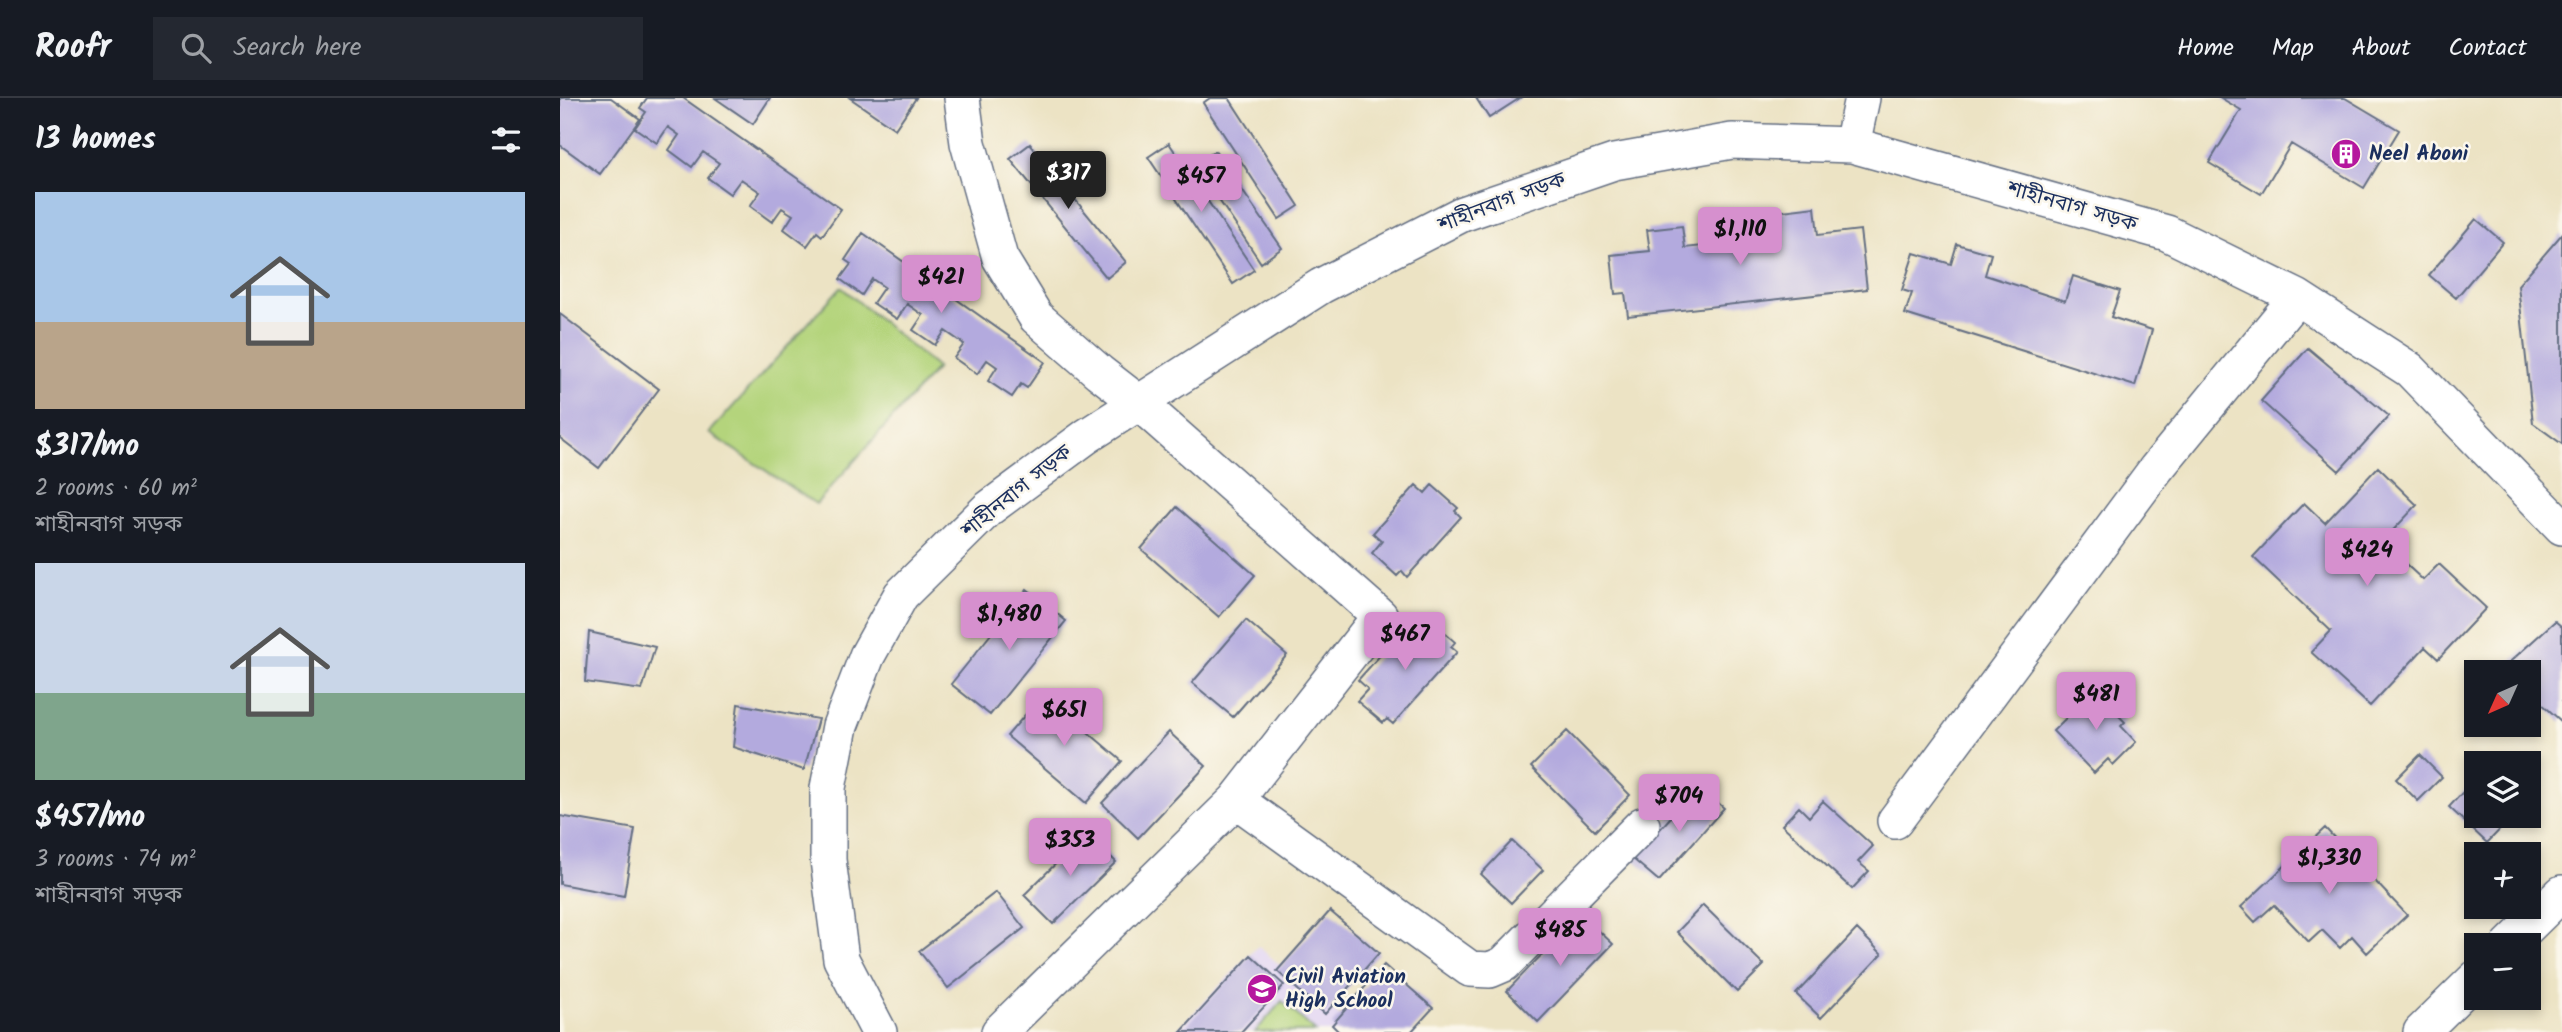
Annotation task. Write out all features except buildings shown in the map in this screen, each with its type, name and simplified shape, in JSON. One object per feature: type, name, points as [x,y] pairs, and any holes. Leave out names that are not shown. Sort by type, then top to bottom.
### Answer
[{"type":"street","points":[[962,98],[968,143],[1000,258],[1036,317],[1139,403],[1380,616],[1236,800],[999,1032]]},
{"type":"street","points":[[1852,145],[1862,98]]},
{"type":"street","name":"শাহীনবাগ সড়ক","points":[[879,1032],[841,959],[828,860],[828,788],[840,726],[867,656],[901,595],[988,509],[1087,436],[1321,286],[1462,214],[1614,162],[1732,141],[1852,145],[2167,233],[2297,298],[2410,370],[2562,527]]},
{"type":"street","points":[[1895,821],[2156,469],[2297,298]]},
{"type":"street","points":[[1236,800],[1470,969],[1490,970],[1504,964],[1642,825]]},
{"type":"street","points":[[2521,933],[2562,893]]},
{"type":"street","points":[[2421,1032],[2464,990]]},
{"type":"shaded area","name":"Civil Aviation High School","points":[[1258,946],[1358,1032],[1175,1032]]},
{"type":"green space","points":[[841,287],[937,368],[816,504],[709,433]]},
{"type":"green space","points":[[1282,1001],[1316,1032],[1255,1032]]},
{"type":"place","name":"Neel Aboni","points":[[2346,154]]},
{"type":"place","name":"Civil Aviation High School","points":[[1262,989]]}]
